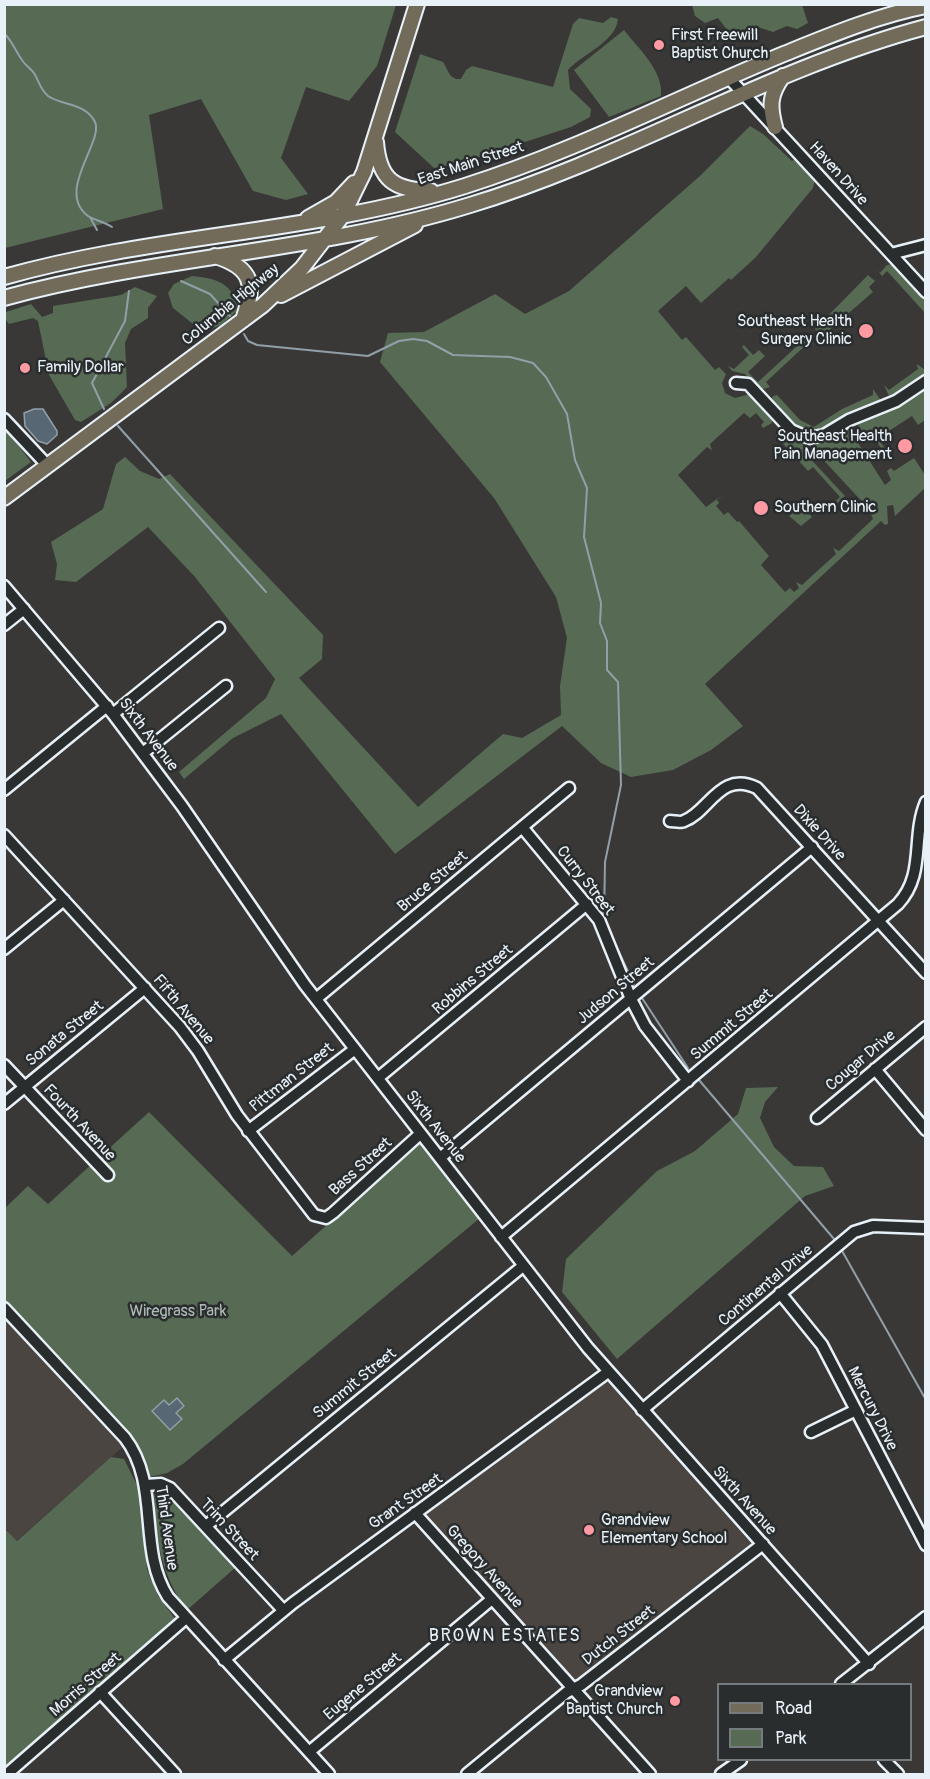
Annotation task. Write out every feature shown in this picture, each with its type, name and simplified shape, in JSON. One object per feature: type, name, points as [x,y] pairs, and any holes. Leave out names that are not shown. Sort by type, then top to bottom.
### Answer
[{"type":"main road","name":"Columbia Highway","points":[[4,498],[263,305],[302,268],[343,215],[364,172],[417,4]]},
{"type":"main road","points":[[4,298],[91,276],[326,239],[428,217],[494,198],[560,173],[784,75],[855,48],[921,28],[919,7]]},
{"type":"main road","name":"East Main Street","points":[[4,277],[142,246],[343,215],[448,191],[554,153],[728,77],[829,36],[919,7]]},
{"type":"main road","points":[[775,127],[770,103],[771,95],[784,75]]},
{"type":"main road","points":[[376,138],[380,166],[392,182],[411,191],[448,191]]},
{"type":"main road","points":[[554,153],[560,173]]},
{"type":"main road","points":[[301,222],[336,202],[364,172]]},
{"type":"main road","points":[[263,305],[428,217]]},
{"type":"main road","points":[[213,256],[235,264],[247,277],[251,297],[243,320]]},
{"type":"street","name":"Haven Drive","points":[[728,77],[926,292]]},
{"type":"street","points":[[891,254],[926,245]]},
{"type":"street","points":[[736,383],[748,384],[791,430],[809,438],[824,435],[849,420],[896,400],[926,381]]},
{"type":"street","points":[[4,419],[48,466]]},
{"type":"street","name":"Sixth Avenue","points":[[4,586],[110,710],[143,753],[316,999],[608,1372],[869,1664]]},
{"type":"street","points":[[4,625],[24,609]]},
{"type":"street","points":[[4,790],[219,628]]},
{"type":"street","points":[[143,753],[226,687]]},
{"type":"street","name":"Dixie Drive","points":[[670,821],[684,821],[728,787],[747,784],[761,791],[926,973]]},
{"type":"street","name":"Bruce Street","points":[[316,999],[568,788]]},
{"type":"street","name":"Summit Street","points":[[501,1237],[898,904],[912,885],[917,870],[922,844],[920,821],[926,802]]},
{"type":"street","name":"Curry Street","points":[[522,827],[599,920],[631,999],[655,1040],[688,1081]]},
{"type":"street","name":"Fifth Avenue","points":[[4,835],[146,988],[198,1051],[248,1131],[314,1215],[320,1218]]},
{"type":"street","name":"Judson Street","points":[[440,1158],[812,847]]},
{"type":"street","points":[[4,949],[64,900]]},
{"type":"street","name":"Robbins Street","points":[[378,1078],[586,904]]},
{"type":"street","name":"Sonata Street","points":[[4,1104],[146,988]]},
{"type":"street","name":"Cougar Drive","points":[[817,1118],[926,1027]]},
{"type":"street","name":"Pittman Street","points":[[248,1131],[355,1049]]},
{"type":"street","name":"Fourth Avenue","points":[[4,1065],[108,1175]]},
{"type":"street","points":[[875,1069],[926,1130]]},
{"type":"street","name":"Bass Street","points":[[320,1218],[333,1213],[420,1134]]},
{"type":"street","name":"Continental Drive","points":[[642,1410],[858,1229],[873,1226],[926,1228]]},
{"type":"street","name":"Summit Street","points":[[206,1526],[523,1266]]},
{"type":"street","name":"Mercury Drive","points":[[780,1293],[822,1345],[926,1545]]},
{"type":"street","name":"Third Avenue","points":[[4,1308],[128,1442],[146,1485],[153,1557],[159,1581],[168,1597],[329,1774]]},
{"type":"street","name":"Grant Street","points":[[224,1660],[283,1610],[608,1372]]},
{"type":"street","points":[[811,1432],[856,1410]]},
{"type":"street","name":"Trim Street","points":[[146,1485],[161,1484],[170,1488],[283,1610]]},
{"type":"street","name":"Gregory Avenue","points":[[415,1513],[650,1774]]},
{"type":"street","name":"Dutch Street","points":[[466,1774],[763,1544]]},
{"type":"street","name":"Eugene Street","points":[[309,1752],[492,1599]]},
{"type":"street","points":[[842,1683],[926,1617]]},
{"type":"street","name":"Morris Street","points":[[14,1772],[100,1692],[186,1618]]},
{"type":"street","points":[[100,1692],[175,1774]]},
{"type":"street","points":[[721,1774],[740,1761]]},
{"type":"street","points":[[885,1761],[898,1774]]},
{"type":"shaded area","points":[[5,1317],[125,1445],[16,1541],[5,1528]]},
{"type":"shaded area","name":"Grandview Elementary School","points":[[605,1382],[610,1383],[753,1545],[578,1681],[573,1681],[426,1518],[428,1511]]},
{"type":"green space","points":[[5,4],[396,5],[377,66],[349,101],[306,87],[281,158],[308,194],[286,200],[253,191],[201,99],[149,115],[163,209],[5,248]]},
{"type":"green space","points":[[692,5],[802,5],[808,23],[797,29],[787,26],[773,32],[755,26],[742,40],[734,39],[718,18],[705,23],[695,16]]},
{"type":"green space","points":[[611,17],[618,19],[611,34],[568,70],[570,89],[591,109],[590,117],[571,127],[454,165],[434,168],[395,132],[420,54],[443,62],[450,74],[457,79],[461,79],[466,70],[472,66],[553,87],[573,24],[579,18],[603,23]]},
{"type":"green space","points":[[624,30],[654,69],[661,87],[661,96],[609,117],[574,70]]},
{"type":"green space","points":[[750,126],[763,134],[792,161],[796,158],[815,179],[813,188],[756,257],[731,280],[729,278],[701,303],[686,286],[658,311],[682,340],[686,337],[715,370],[719,367],[726,374],[722,383],[725,393],[735,398],[750,394],[772,418],[772,423],[763,428],[761,425],[764,422],[756,413],[750,418],[744,413],[710,444],[712,450],[707,447],[678,475],[706,507],[723,495],[717,500],[719,503],[716,506],[724,515],[728,512],[737,522],[739,521],[769,556],[761,565],[785,592],[790,588],[794,592],[799,588],[796,582],[802,585],[836,554],[833,548],[839,551],[873,519],[869,509],[815,451],[815,443],[849,429],[885,485],[891,480],[887,471],[891,468],[894,471],[914,458],[925,475],[925,488],[895,516],[893,505],[887,506],[888,524],[885,525],[881,521],[705,684],[743,726],[711,750],[673,770],[631,777],[601,763],[562,726],[395,854],[281,714],[233,738],[184,779],[179,772],[266,698],[275,679],[195,577],[148,527],[76,582],[55,580],[57,564],[51,542],[103,509],[116,464],[125,457],[140,471],[159,479],[170,474],[323,635],[322,659],[299,678],[418,807],[503,734],[522,738],[561,715],[560,686],[567,638],[556,597],[494,498],[380,362],[388,333],[424,332],[495,294],[525,314],[569,291],[701,175]]},
{"type":"green space","points":[[894,264],[925,299],[925,313],[887,271],[882,276],[876,269],[880,273],[887,265]]},
{"type":"green space","points":[[868,275],[875,281],[869,287],[873,292],[821,337],[815,329]]},
{"type":"green space","points":[[192,276],[209,278],[223,284],[233,294],[238,310],[221,325],[203,332],[173,308],[168,293],[174,284]]},
{"type":"green space","points":[[135,287],[157,296],[148,308],[148,318],[131,329],[125,343],[127,387],[111,403],[81,422],[75,420],[49,375],[38,321],[33,318],[9,324],[5,319],[6,312],[31,304],[42,317],[53,313],[53,306],[121,295]]},
{"type":"green space","points":[[808,336],[814,345],[809,342],[766,382],[770,387],[760,390],[745,374],[732,371],[728,366],[734,369],[749,355],[742,347],[744,345],[753,355],[759,350],[765,356],[748,372],[758,382]]},
{"type":"green space","points":[[917,364],[925,370],[924,374],[903,391],[889,396],[884,385],[889,390],[918,369]]},
{"type":"green space","points":[[873,389],[880,399],[878,403],[843,422],[820,430],[808,430],[797,426],[771,400],[777,395],[800,420],[814,427],[842,409],[873,395]]},
{"type":"green space","points":[[925,389],[925,420],[918,425],[912,416],[878,438],[889,455],[886,456],[872,434],[865,437],[858,427],[859,422],[893,408]]},
{"type":"green space","points":[[5,428],[31,462],[5,481]]},
{"type":"green space","points":[[783,429],[802,443],[806,454],[845,496],[838,503],[836,501],[840,497],[813,467],[808,471],[776,436],[777,430]]},
{"type":"green space","points":[[801,505],[812,517],[801,526],[789,516]]},
{"type":"green space","points":[[778,1087],[765,1102],[760,1118],[774,1147],[794,1166],[823,1167],[834,1186],[805,1196],[617,1359],[562,1292],[566,1259],[657,1171],[695,1151],[738,1114],[746,1088]]},
{"type":"green space","name":"Wiregrass Park","points":[[149,1112],[292,1256],[419,1143],[480,1218],[183,1464],[167,1473],[149,1477],[129,1436],[5,1301],[5,1208],[28,1186],[48,1204]]},
{"type":"green space","points":[[111,1457],[124,1459],[142,1495],[147,1569],[158,1596],[176,1620],[5,1768],[4,1528],[17,1541]]},
{"type":"green space","points":[[160,1490],[166,1491],[236,1567],[186,1611],[170,1582],[161,1556],[154,1496]]},
{"type":"water","points":[[34,409],[43,409],[57,431],[57,435],[47,444],[38,441],[25,426],[24,413]]},
{"type":"water","points":[[177,1398],[184,1406],[176,1413],[182,1419],[170,1430],[152,1411],[164,1400],[169,1405]]},
{"type":"waterway","points":[[4,33],[48,96],[86,111],[95,122],[96,131],[82,167],[76,194],[79,206],[88,216],[112,227]]},
{"type":"waterway","points":[[90,217],[97,230]]},
{"type":"waterway","points":[[181,281],[210,294],[230,316]]},
{"type":"waterway","points":[[104,409],[92,383],[125,321],[129,291]]},
{"type":"waterway","points":[[244,334],[248,341],[257,345],[368,356],[399,341],[413,339],[427,341],[453,355],[510,357],[533,363],[546,377],[567,414],[575,460],[587,488],[584,537],[601,603],[600,623],[607,641],[607,670],[618,682],[621,785],[605,862],[604,919]]},
{"type":"waterway","points":[[118,426],[266,592]]},
{"type":"waterway","points":[[607,927],[634,984]]},
{"type":"waterway","points":[[642,998],[688,1068]]},
{"type":"waterway","points":[[699,1080],[834,1239]]},
{"type":"waterway","points":[[841,1249],[926,1400]]},
{"type":"place","name":"First Freewill Baptist Church","points":[[659,45]]},
{"type":"place","name":"Southeast Health Surgery Clinic","points":[[866,331]]},
{"type":"place","name":"Family Dollar","points":[[25,368]]},
{"type":"place","name":"Southeast Health Pain Management","points":[[905,446]]},
{"type":"place","name":"Southern Clinic","points":[[761,508]]},
{"type":"place","name":"Grandview Elementary School","points":[[589,1530]]},
{"type":"place","name":"Grandview Baptist Church","points":[[675,1701]]},
{"type":"district","name":"BROWN ESTATES","points":[[505,1636]]}]
